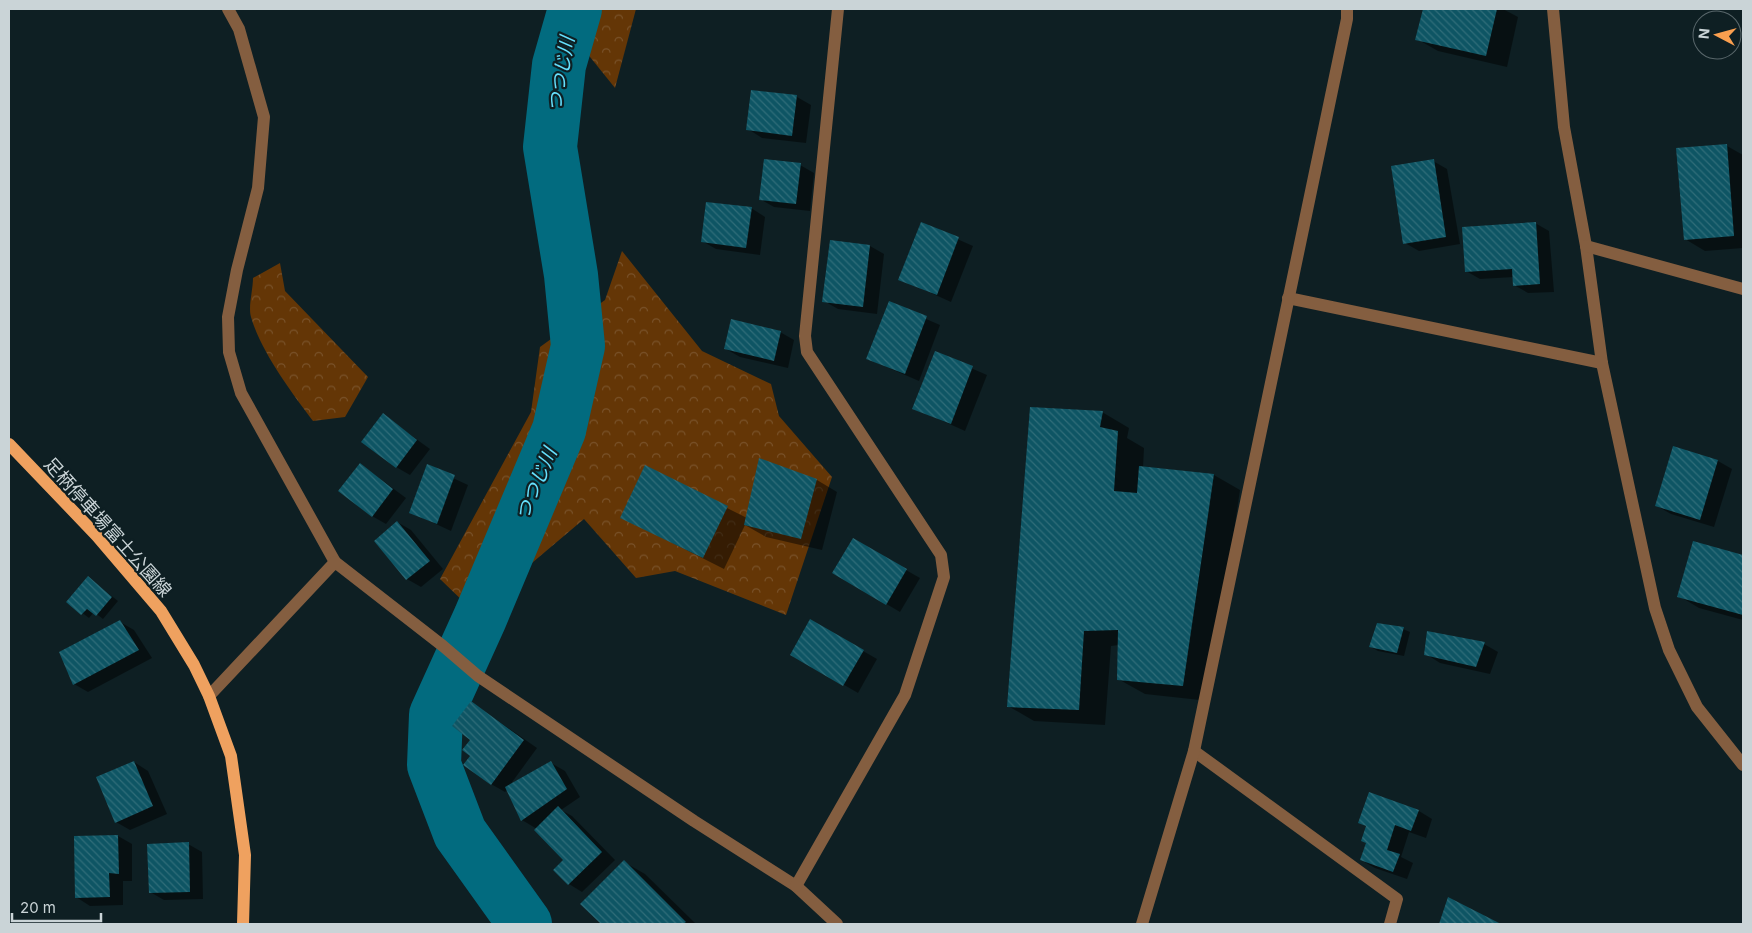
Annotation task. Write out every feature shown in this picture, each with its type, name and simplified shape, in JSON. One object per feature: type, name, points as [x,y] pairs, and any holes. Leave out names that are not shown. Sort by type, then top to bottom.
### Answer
[{"type":"main road","name":"足柄停車場富士公園線","points":[[9,444],[97,536],[161,611],[194,665],[209,696],[231,756],[245,855],[243,924]]},
{"type":"street","points":[[228,9],[239,29],[264,117],[258,188],[237,270],[228,317],[229,352],[241,393],[335,562],[443,646],[478,676],[694,822],[796,886],[837,924]]},
{"type":"street","points":[[796,886],[905,695],[944,577],[941,555],[807,352],[805,336],[838,9]]},
{"type":"street","points":[[1142,924],[1194,751],[1348,19],[1347,9]]},
{"type":"street","points":[[1553,9],[1564,127],[1586,246],[1602,363],[1655,608],[1669,650],[1697,707],[1743,765]]},
{"type":"street","points":[[1586,246],[1743,289]]},
{"type":"street","points":[[1288,298],[1602,363]]},
{"type":"street","points":[[209,696],[335,562]]},
{"type":"street","points":[[1194,751],[1397,899],[1390,924]]},
{"type":"green space","points":[[582,9],[636,9],[615,88],[582,47]]},
{"type":"green space","points":[[622,251],[702,351],[771,384],[779,416],[832,477],[786,615],[675,571],[636,578],[584,519],[526,568],[498,635],[440,579],[531,412],[540,347],[605,300]]},
{"type":"green space","points":[[280,263],[285,291],[368,377],[345,417],[313,421],[269,358],[256,330],[250,313],[253,278]]},
{"type":"building","points":[[1423,9],[1497,9],[1486,56],[1415,40]]},
{"type":"building","points":[[751,90],[797,95],[792,136],[746,130]]},
{"type":"building","points":[[1727,144],[1734,236],[1684,240],[1676,148]]},
{"type":"building","points":[[764,159],[801,163],[796,204],[759,200]]},
{"type":"building","points":[[1434,159],[1446,237],[1403,244],[1391,166]]},
{"type":"building","points":[[706,202],[752,207],[746,248],[701,242]]},
{"type":"building","points":[[921,222],[959,237],[937,295],[898,280]]},
{"type":"building","points":[[1536,222],[1540,284],[1513,286],[1512,269],[1465,272],[1462,227]]},
{"type":"building","points":[[830,240],[870,245],[863,307],[822,302]]},
{"type":"building","points":[[889,301],[927,316],[905,374],[866,359]]},
{"type":"building","points":[[731,319],[781,331],[774,361],[724,349]]},
{"type":"building","points":[[935,351],[973,366],[951,424],[912,409]]},
{"type":"building","points":[[1030,407],[1103,411],[1100,427],[1118,431],[1114,491],[1137,493],[1139,466],[1214,474],[1183,686],[1117,680],[1118,630],[1084,631],[1079,710],[1007,707]]},
{"type":"building","points":[[383,413],[417,440],[396,468],[361,442]]},
{"type":"building","points":[[1673,446],[1718,460],[1700,520],[1655,506]]},
{"type":"building","points":[[759,458],[817,479],[801,539],[744,525]]},
{"type":"building","points":[[360,463],[393,489],[372,517],[338,491]]},
{"type":"building","points":[[427,464],[455,475],[437,524],[409,513]]},
{"type":"building","points":[[645,465],[728,506],[703,558],[620,518]]},
{"type":"building","points":[[397,521],[430,561],[406,580],[374,541]]},
{"type":"building","points":[[853,538],[907,569],[886,605],[832,573]]},
{"type":"building","points":[[1693,541],[1743,555],[1743,615],[1677,597]]},
{"type":"building","points":[[88,576],[112,597],[96,616],[87,609],[81,615],[66,602]]},
{"type":"building","points":[[810,619],[864,650],[843,686],[790,655]]},
{"type":"building","points":[[120,620],[139,650],[73,685],[59,652]]},
{"type":"building","points":[[1377,623],[1404,627],[1397,653],[1369,647]]},
{"type":"building","points":[[1427,631],[1485,642],[1476,667],[1424,655]]},
{"type":"building","points":[[471,701],[524,740],[491,785],[463,765],[470,756],[462,750],[470,740],[452,726]]},
{"type":"building","points":[[134,761],[153,806],[115,823],[96,777]]},
{"type":"building","points":[[551,761],[567,789],[521,821],[505,787]]},
{"type":"building","points":[[1369,792],[1419,810],[1411,831],[1395,825],[1387,850],[1400,854],[1393,872],[1360,860],[1366,843],[1361,841],[1366,826],[1358,823]]},
{"type":"building","points":[[558,806],[602,852],[568,885],[553,870],[563,860],[534,830]]},
{"type":"building","points":[[118,835],[119,874],[109,873],[110,897],[75,898],[74,836]]},
{"type":"building","points":[[189,842],[190,892],[149,893],[147,844]]},
{"type":"building","points":[[624,860],[686,922],[683,924],[601,924],[580,904]]},
{"type":"building","points":[[1448,897],[1501,924],[1439,924]]},
{"type":"waterway","name":"つつじ川","points":[[525,924],[460,833],[434,765],[436,715],[480,618],[559,430],[578,346],[571,275],[550,147],[559,65],[575,9]]}]
